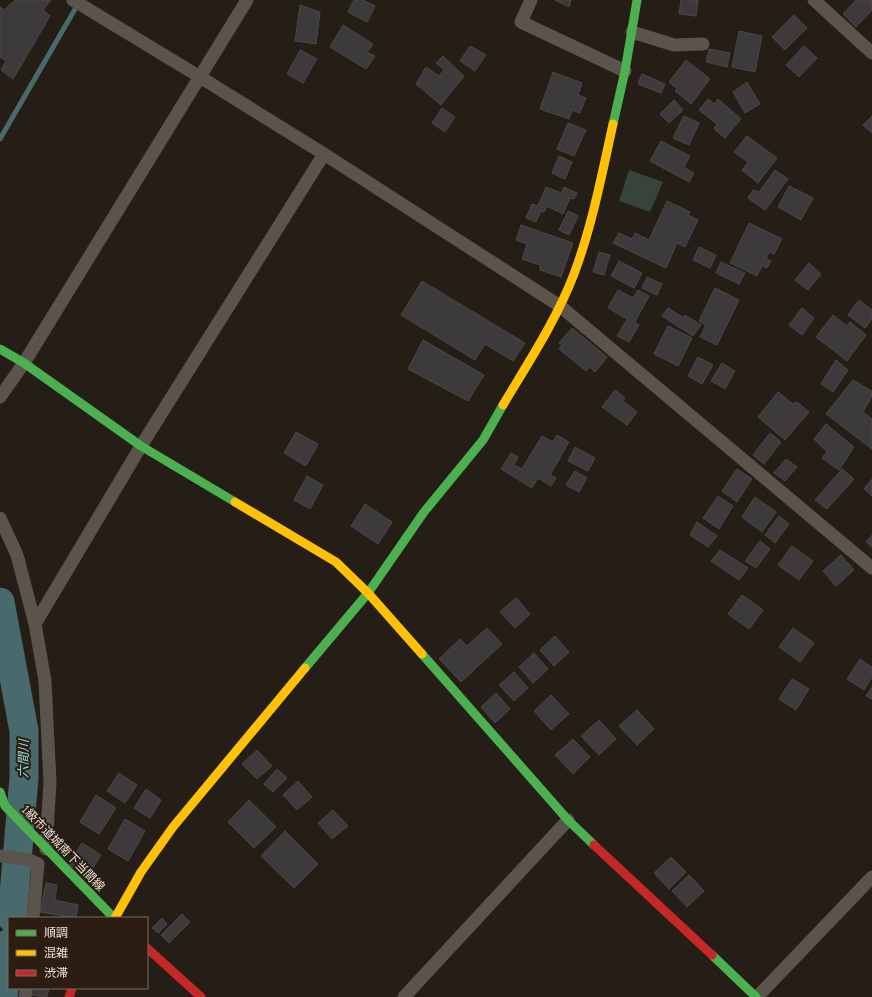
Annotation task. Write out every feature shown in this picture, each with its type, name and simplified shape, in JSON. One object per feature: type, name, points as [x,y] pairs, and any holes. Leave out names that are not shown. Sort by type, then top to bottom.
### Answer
[{"type":"street","points":[[72,0],[200,76],[560,306],[872,568]]},
{"type":"street","points":[[0,397],[24,363],[247,0]]},
{"type":"street","points":[[531,0],[520,22],[625,70]]},
{"type":"street","points":[[115,917],[141,872],[173,827],[368,593],[424,512],[483,440],[560,306],[574,274],[590,225],[625,70],[637,0]]},
{"type":"street","points":[[814,0],[869,45]]},
{"type":"street","points":[[632,32],[674,46],[704,44]]},
{"type":"street","points":[[34,624],[141,446],[324,154]]},
{"type":"street","points":[[0,349],[24,363],[141,446],[336,562],[368,593],[568,820],[756,997],[872,877]]},
{"type":"street","points":[[0,518],[17,555],[34,624],[45,681],[50,782],[42,845]]},
{"type":"street","name":"1級市道城南下当間線","points":[[0,792],[5,806],[113,917]]},
{"type":"street","points":[[404,997],[568,820]]},
{"type":"street","points":[[4,856],[27,860],[38,864],[33,917]]},
{"type":"street","points":[[148,949],[201,997]]},
{"type":"green space","points":[[629,170],[663,182],[650,212],[619,201]]},
{"type":"building","points":[[15,0],[51,0],[43,10],[50,16],[13,79],[1,70],[6,61],[0,57],[0,7],[4,10]]},
{"type":"building","points":[[354,0],[363,0],[375,6],[367,22],[348,12]]},
{"type":"building","points":[[555,0],[571,0],[569,7]]},
{"type":"building","points":[[681,0],[698,0],[696,16],[679,14]]},
{"type":"building","points":[[856,0],[872,0],[872,10],[856,27],[843,14]]},
{"type":"building","points":[[300,5],[320,12],[316,44],[295,41]]},
{"type":"building","points":[[794,15],[807,28],[785,50],[772,37]]},
{"type":"building","points":[[343,25],[373,44],[367,52],[375,56],[366,69],[330,47]]},
{"type":"building","points":[[739,31],[762,36],[755,72],[732,67]]},
{"type":"building","points":[[470,46],[486,55],[475,71],[460,61]]},
{"type":"building","points":[[804,46],[817,58],[799,77],[786,65]]},
{"type":"building","points":[[709,49],[730,53],[727,67],[706,62]]},
{"type":"building","points":[[300,50],[317,59],[303,83],[287,74]]},
{"type":"building","points":[[443,56],[464,76],[441,105],[416,84],[426,67],[439,76],[444,70],[436,63]]},
{"type":"building","points":[[686,60],[710,79],[691,104],[675,91],[677,89],[669,82]]},
{"type":"building","points":[[553,72],[582,83],[578,95],[586,98],[580,113],[572,110],[569,119],[540,109]]},
{"type":"building","points":[[642,74],[665,84],[661,93],[638,84]]},
{"type":"building","points":[[747,82],[760,104],[745,113],[733,92]]},
{"type":"building","points":[[708,99],[714,104],[718,99],[741,119],[725,138],[714,129],[717,124],[699,110]]},
{"type":"building","points":[[674,100],[683,110],[669,123],[660,114]]},
{"type":"building","points":[[442,108],[455,117],[445,132],[432,123]]},
{"type":"building","points":[[684,116],[699,123],[689,145],[673,138]]},
{"type":"building","points":[[872,116],[872,133],[863,125]]},
{"type":"building","points":[[568,123],[586,130],[574,156],[557,149]]},
{"type":"building","points":[[747,136],[777,158],[758,183],[742,170],[748,162],[734,152]]},
{"type":"building","points":[[661,141],[690,156],[684,167],[694,173],[689,182],[650,161]]},
{"type":"building","points":[[559,156],[572,162],[565,179],[552,173]]},
{"type":"building","points":[[775,170],[788,179],[765,210],[748,198],[753,190],[759,192]]},
{"type":"building","points":[[789,186],[813,198],[801,220],[778,207]]},
{"type":"building","points":[[546,187],[561,193],[564,187],[577,193],[574,199],[570,198],[563,214],[547,206],[544,212],[541,211],[536,222],[526,218],[532,204],[538,206]]},
{"type":"building","points":[[667,201],[690,212],[688,215],[698,220],[685,247],[677,243],[666,268],[613,243],[619,233],[632,239],[635,233],[649,240]]},
{"type":"building","points":[[568,211],[578,216],[569,235],[559,230]]},
{"type":"building","points":[[749,223],[782,239],[774,254],[769,252],[766,258],[771,261],[767,268],[762,266],[757,276],[730,263]]},
{"type":"building","points":[[521,225],[573,243],[561,277],[540,270],[540,265],[522,259],[527,244],[516,240]]},
{"type":"building","points":[[699,247],[716,255],[710,268],[693,260]]},
{"type":"building","points":[[599,252],[610,255],[604,275],[593,272]]},
{"type":"building","points":[[619,261],[642,273],[634,288],[611,276]]},
{"type":"building","points":[[721,262],[745,273],[739,284],[716,273]]},
{"type":"building","points":[[809,263],[821,274],[808,290],[795,280]]},
{"type":"building","points":[[647,277],[662,284],[657,295],[642,288]]},
{"type":"building","points":[[422,281],[525,343],[513,361],[485,344],[475,360],[401,315]]},
{"type":"building","points":[[715,288],[739,300],[717,345],[700,337],[706,325],[699,321]]},
{"type":"building","points":[[618,290],[633,298],[638,290],[649,296],[635,322],[639,325],[629,342],[617,336],[627,319],[608,308]]},
{"type":"building","points":[[859,300],[872,310],[872,319],[865,328],[848,315]]},
{"type":"building","points":[[668,308],[684,318],[685,315],[701,325],[693,336],[662,316]]},
{"type":"building","points":[[802,308],[814,318],[802,335],[789,325]]},
{"type":"building","points":[[833,315],[847,326],[850,322],[866,335],[847,361],[816,337]]},
{"type":"building","points":[[668,326],[692,338],[678,366],[654,354]]},
{"type":"building","points":[[572,328],[607,357],[595,372],[590,367],[586,371],[559,349],[562,345],[559,343]]},
{"type":"building","points":[[423,340],[484,375],[468,401],[408,369]]},
{"type":"building","points":[[698,357],[713,365],[702,384],[688,376]]},
{"type":"building","points":[[836,360],[848,370],[833,392],[821,384]]},
{"type":"building","points":[[722,363],[735,371],[725,389],[711,381]]},
{"type":"building","points":[[853,380],[872,391],[872,396],[863,412],[872,419],[872,449],[826,414]]},
{"type":"building","points":[[615,390],[625,398],[623,401],[637,412],[627,425],[602,407]]},
{"type":"building","points":[[778,392],[793,404],[797,402],[809,412],[785,440],[758,417]]},
{"type":"building","points":[[826,424],[854,447],[839,470],[822,458],[827,452],[814,439]]},
{"type":"building","points":[[296,432],[318,444],[306,466],[284,453]]},
{"type":"building","points":[[770,433],[781,442],[764,464],[753,455]]},
{"type":"building","points":[[557,435],[569,442],[550,475],[556,478],[551,486],[538,478],[532,488],[501,469],[511,453],[518,457],[514,465],[522,469],[542,436],[553,442]]},
{"type":"building","points":[[575,447],[595,458],[588,471],[568,461]]},
{"type":"building","points":[[786,459],[797,467],[785,481],[774,473]]},
{"type":"building","points":[[737,469],[752,479],[737,502],[722,491]]},
{"type":"building","points":[[842,469],[854,479],[827,509],[815,500]]},
{"type":"building","points":[[575,471],[587,478],[579,492],[566,485]]},
{"type":"building","points":[[307,476],[323,485],[310,509],[294,500]]},
{"type":"building","points":[[872,479],[872,496],[864,489]]},
{"type":"building","points":[[718,496],[733,506],[719,529],[703,518]]},
{"type":"building","points":[[755,497],[776,512],[762,532],[742,517]]},
{"type":"building","points":[[365,504],[392,522],[378,544],[351,526]]},
{"type":"building","points":[[779,516],[789,524],[775,543],[765,535]]},
{"type":"building","points":[[697,522],[717,536],[708,547],[690,535]]},
{"type":"building","points":[[872,535],[872,547],[866,542]]},
{"type":"building","points":[[760,541],[770,549],[756,568],[745,561]]},
{"type":"building","points":[[792,546],[813,561],[799,580],[778,565]]},
{"type":"building","points":[[720,550],[748,568],[739,580],[711,561]]},
{"type":"building","points":[[841,555],[854,570],[836,586],[823,571]]},
{"type":"building","points":[[742,595],[763,610],[749,629],[728,614]]},
{"type":"building","points":[[516,598],[530,614],[515,628],[500,612]]},
{"type":"building","points":[[487,628],[502,644],[461,682],[439,659],[460,639],[467,646]]},
{"type":"building","points":[[793,628],[814,643],[800,662],[779,647]]},
{"type":"building","points":[[555,636],[569,652],[554,666],[540,650]]},
{"type":"building","points":[[534,653],[548,669],[533,683],[519,667]]},
{"type":"building","points":[[860,659],[872,667],[872,677],[864,690],[847,679]]},
{"type":"building","points":[[514,672],[528,688],[514,701],[499,685]]},
{"type":"building","points":[[792,679],[809,689],[796,710],[779,699]]},
{"type":"building","points":[[872,687],[872,699],[866,696]]},
{"type":"building","points":[[496,693],[510,709],[495,723],[481,707]]},
{"type":"building","points":[[551,695],[569,714],[551,730],[534,711]]},
{"type":"building","points":[[637,710],[654,729],[637,745],[619,726]]},
{"type":"building","points":[[599,720],[616,739],[599,755],[581,736]]},
{"type":"building","points":[[573,739],[590,757],[573,774],[555,755]]},
{"type":"building","points":[[257,750],[272,766],[257,779],[242,764]]},
{"type":"building","points":[[277,769],[287,778],[273,792],[264,784]]},
{"type":"building","points":[[119,773],[137,785],[125,803],[107,791]]},
{"type":"building","points":[[298,781],[312,797],[297,810],[283,795]]},
{"type":"building","points":[[146,789],[161,800],[150,818],[134,808]]},
{"type":"building","points":[[96,795],[116,808],[99,834],[80,822]]},
{"type":"building","points":[[249,800],[276,827],[254,848],[228,822]]},
{"type":"building","points":[[333,810],[348,826],[332,839],[318,823]]},
{"type":"building","points":[[125,819],[145,831],[128,861],[108,849]]},
{"type":"building","points":[[285,831],[318,864],[294,888],[261,856]]},
{"type":"building","points":[[82,843],[101,855],[88,876],[69,865]]},
{"type":"building","points":[[671,857],[686,872],[669,889],[654,873]]},
{"type":"building","points":[[689,875],[704,891],[687,907],[672,891]]},
{"type":"building","points":[[46,883],[57,885],[55,900],[78,905],[76,917],[40,912]]},
{"type":"building","points":[[182,914],[190,922],[169,943],[161,935]]},
{"type":"building","points":[[162,918],[167,924],[158,933],[152,928]]},
{"type":"building","points":[[32,989],[49,989],[47,997],[30,995]]},
{"type":"waterway","points":[[0,139],[78,4]]},
{"type":"waterway","name":"六間川","points":[[0,602],[24,731],[24,778],[12,917]]},
{"type":"waterway","name":"六間川","points":[[3,997],[8,952]]},
{"type":"traffic: fast","points":[[613,124],[625,71],[637,0]]},
{"type":"traffic: fast","points":[[0,349],[24,363],[141,446],[235,502]]},
{"type":"traffic: fast","points":[[305,668],[368,593],[424,512],[483,440],[503,405]]},
{"type":"traffic: fast","points":[[422,654],[568,820],[594,845]]},
{"type":"traffic: fast","points":[[0,792],[5,806],[113,917]]},
{"type":"traffic: fast","points":[[712,955],[756,997]]},
{"type":"traffic: slow","points":[[503,405],[551,324],[574,274],[601,181],[613,124]]},
{"type":"traffic: slow","points":[[235,502],[336,562],[368,593],[422,654]]},
{"type":"traffic: slow","points":[[116,917],[141,872],[173,827],[305,668]]},
{"type":"traffic: jam","points":[[594,845],[712,955]]},
{"type":"traffic: jam","points":[[148,949],[201,997]]},
{"type":"traffic: jam","points":[[69,997],[72,989]]}]
